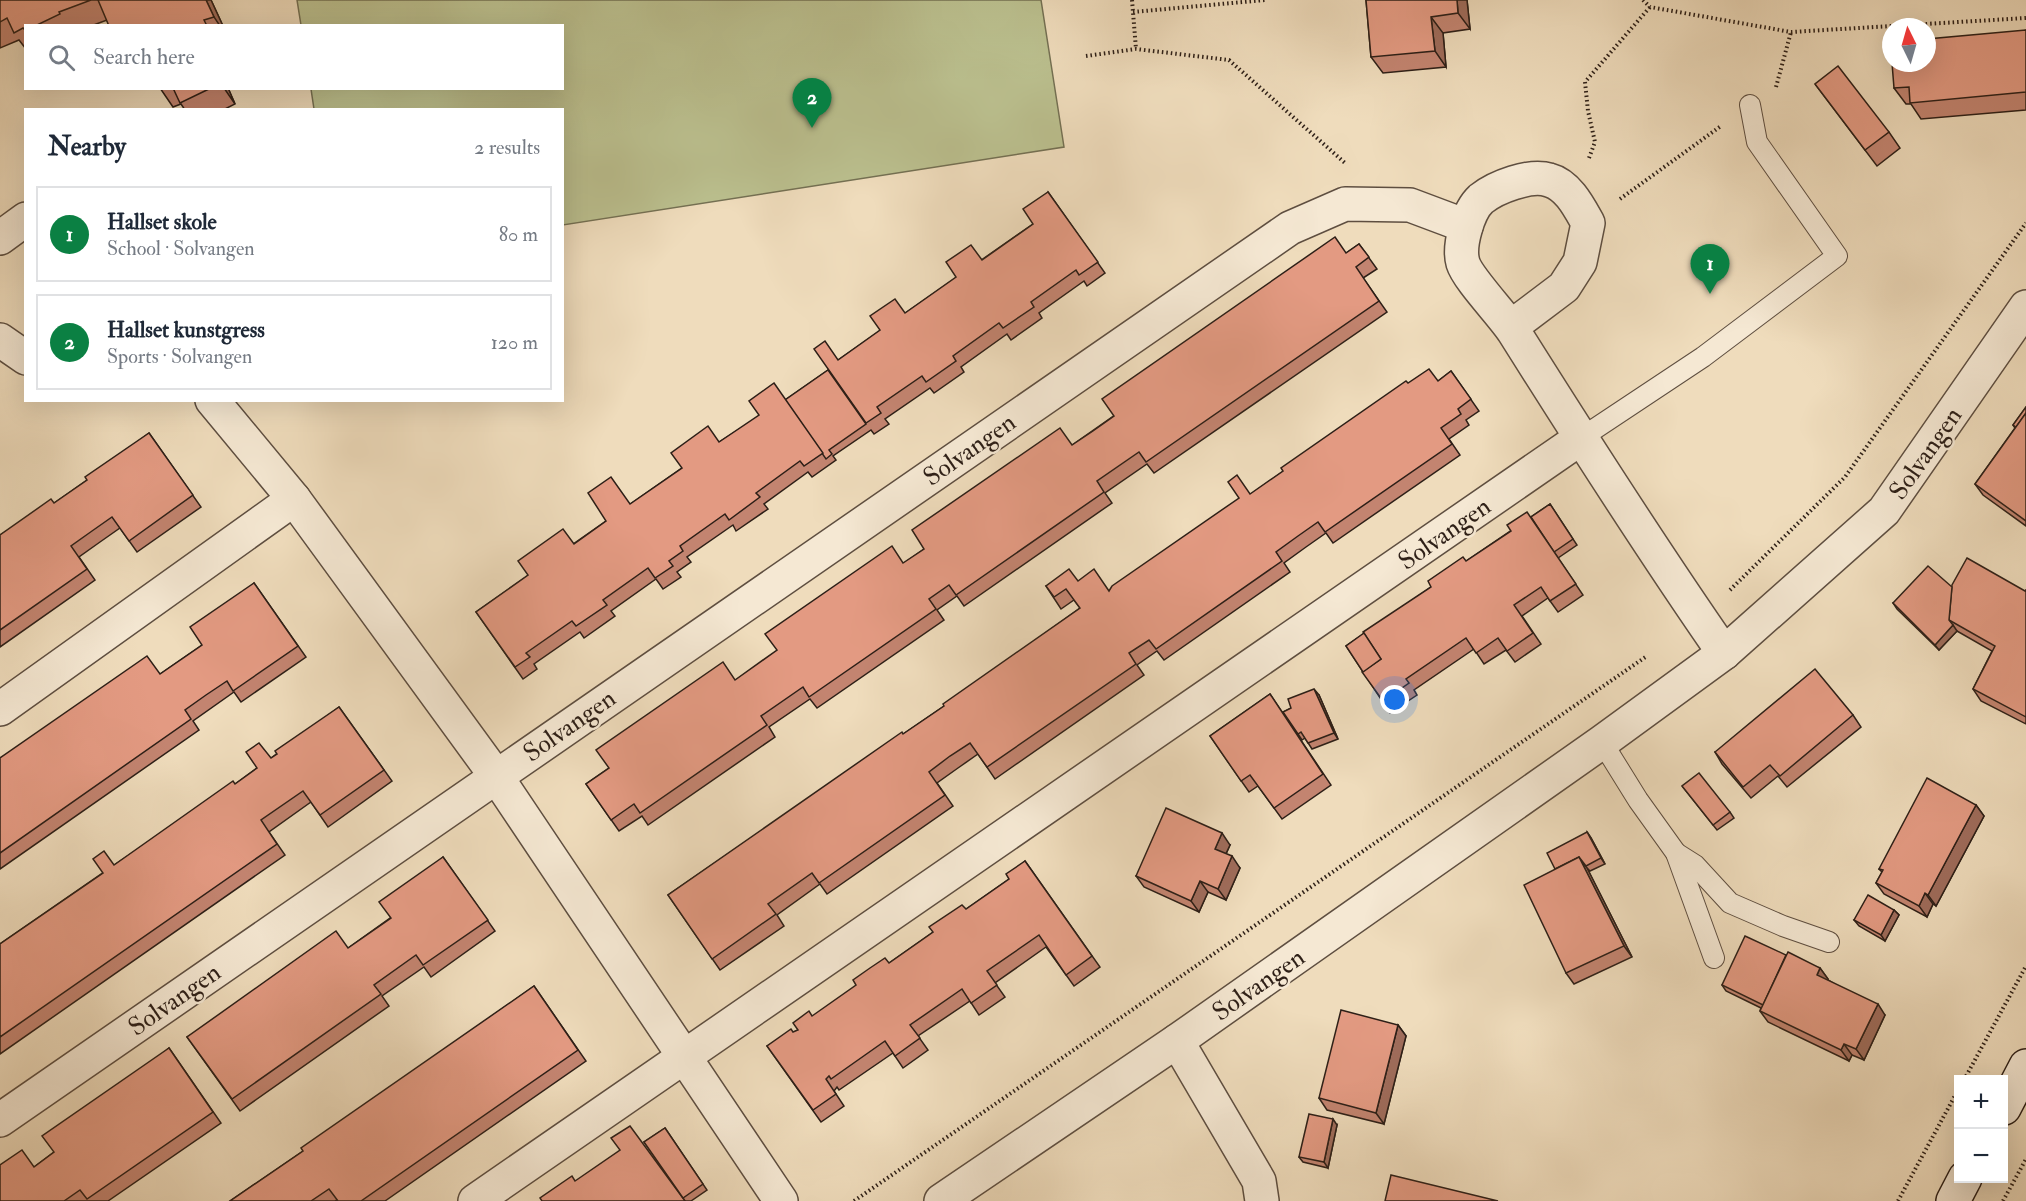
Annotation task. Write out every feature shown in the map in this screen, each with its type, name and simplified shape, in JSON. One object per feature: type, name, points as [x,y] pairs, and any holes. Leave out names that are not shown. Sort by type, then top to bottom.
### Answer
[{"type":"street","points":[[1511,327],[1564,287],[1580,262],[1581,210],[1549,180],[1515,180],[1480,200],[1466,226],[1461,245],[1463,264],[1511,327],[1581,438],[1724,653]]},
{"type":"street","name":"Solvangen","points":[[0,1120],[1290,228],[1345,204],[1410,205],[1466,226]]},
{"type":"street","points":[[0,238],[24,220]]},
{"type":"street","name":"Solvangen","points":[[941,1201],[1177,1041],[1602,742],[1724,653],[1884,511],[2026,307]]},
{"type":"street","points":[[0,340],[24,357]]},
{"type":"street","name":"Solvangen","points":[[214,402],[294,499],[496,776],[781,1201]]},
{"type":"street","name":"Solvangen","points":[[476,1201],[1581,438]]},
{"type":"street","points":[[0,709],[294,499]]},
{"type":"street","points":[[1177,1041],[1259,1181],[1262,1201]]},
{"type":"street","points":[[2008,1100],[2026,1066]]},
{"type":"street","points":[[1953,1201],[1963,1183]]},
{"type":"lane","points":[[1581,438],[1703,357],[1837,256],[1756,142],[1750,105]]},
{"type":"lane","points":[[1602,742],[1638,800],[1676,853],[1714,958]]},
{"type":"lane","points":[[1676,853],[1695,865],[1730,903],[1783,926],[1830,942]]},
{"type":"path","points":[[1132,0],[1136,49]]},
{"type":"path","points":[[1133,12],[1265,0]]},
{"type":"path","points":[[1642,0],[1650,7],[1791,32],[2026,18]]},
{"type":"path","points":[[1581,210],[1595,142],[1588,111],[1586,82],[1650,7]]},
{"type":"path","points":[[1581,210],[1777,86],[1791,32]]},
{"type":"path","points":[[1086,56],[1136,49],[1229,60],[1393,205]]},
{"type":"path","points":[[1700,619],[1845,477],[2026,223]]},
{"type":"path","points":[[854,1201],[1651,653]]},
{"type":"path","points":[[1967,1075],[2026,966]]},
{"type":"path","points":[[1898,1201],[1954,1099]]},
{"type":"path","points":[[2003,1201],[2026,1159]]},
{"type":"green space","points":[[297,0],[1041,0],[1064,147],[564,225],[564,108],[314,108],[311,90],[564,90],[564,24],[301,24]]},
{"type":"building","points":[[0,0],[91,0],[59,12],[60,14],[39,24],[24,24],[24,29],[14,33],[7,18],[0,22]]},
{"type":"building","points":[[98,0],[206,0],[214,17],[204,20],[206,24],[108,24]]},
{"type":"building","points":[[1366,0],[1457,0],[1458,13],[1431,17],[1435,51],[1371,57]]},
{"type":"building","points":[[2026,30],[2026,92],[1910,103],[1909,87],[1894,88],[1893,72],[1936,72],[1936,38]]},
{"type":"building","points":[[1838,66],[1889,132],[1865,150],[1815,84]]},
{"type":"building","points":[[174,90],[207,90],[180,103]]},
{"type":"building","points":[[1048,192],[1098,262],[1079,275],[1076,270],[1031,302],[1034,307],[1003,328],[999,323],[953,356],[956,361],[926,382],[922,376],[877,407],[881,413],[866,423],[814,349],[825,341],[838,360],[880,330],[870,316],[895,299],[905,313],[956,277],[946,262],[971,245],[982,260],[1033,224],[1023,209]]},
{"type":"building","points":[[1335,237],[1346,253],[1359,244],[1369,257],[1356,267],[1379,301],[1146,462],[1139,452],[1097,481],[1104,492],[956,595],[949,585],[929,599],[936,609],[809,697],[803,687],[761,716],[767,725],[640,813],[634,804],[611,820],[586,784],[609,768],[596,750],[723,662],[735,680],[777,650],[765,634],[892,546],[903,563],[924,549],[912,530],[1060,428],[1072,445],[1093,431],[1114,416],[1102,399]]},
{"type":"building","points":[[1429,369],[1438,381],[1451,371],[1471,399],[1458,409],[1461,414],[1441,428],[1452,444],[1325,532],[1318,522],[1276,552],[1282,561],[1156,649],[1149,640],[1129,653],[1136,664],[987,767],[970,743],[950,756],[929,772],[945,795],[819,883],[812,873],[768,904],[776,914],[712,959],[668,895],[902,732],[903,734],[944,706],[943,704],[1080,608],[1066,589],[1054,597],[1046,586],[1069,569],[1078,581],[1094,569],[1109,591],[1112,586],[1239,498],[1228,482],[1237,475],[1250,494],[1283,471],[1281,468],[1406,381],[1408,383]]},
{"type":"building","points":[[828,370],[866,424],[829,450],[832,454],[826,459],[785,400]]},
{"type":"building","points":[[774,383],[823,453],[804,466],[800,461],[756,493],[760,497],[729,520],[725,514],[680,546],[683,551],[669,561],[673,566],[655,578],[648,568],[603,600],[607,605],[576,626],[572,621],[526,653],[530,657],[515,667],[476,612],[528,575],[518,561],[563,529],[574,544],[606,521],[588,493],[611,477],[630,504],[682,468],[671,453],[708,426],[719,442],[759,415],[749,401]]},
{"type":"building","points":[[2026,407],[2026,413],[2016,427],[2013,425]]},
{"type":"building","points":[[2026,413],[2026,521],[1975,484]]},
{"type":"building","points":[[149,433],[193,495],[129,541],[112,517],[71,546],[87,569],[0,630],[0,535],[51,499],[54,503],[87,480],[85,477]]},
{"type":"building","points":[[1550,504],[1573,539],[1554,552],[1531,517]]},
{"type":"building","points":[[1527,512],[1576,584],[1550,601],[1541,587],[1514,605],[1533,633],[1507,651],[1498,638],[1476,653],[1466,638],[1406,679],[1409,683],[1383,701],[1362,672],[1381,659],[1363,632],[1431,587],[1428,581],[1463,557],[1466,561],[1511,531],[1507,525]]},
{"type":"building","points":[[1967,558],[2026,590],[2026,717],[1973,689],[1995,646],[1949,620],[1952,585]]},
{"type":"building","points":[[1928,566],[1952,587],[1949,620],[1953,625],[1935,645],[1893,603]]},
{"type":"building","points":[[254,583],[298,646],[233,691],[227,681],[206,695],[185,710],[191,719],[0,853],[0,758],[147,656],[160,674],[202,645],[190,627]]},
{"type":"building","points":[[1364,633],[1381,659],[1363,672],[1346,646]]},
{"type":"building","points":[[1815,669],[1853,715],[1780,776],[1770,765],[1743,787],[1715,752]]},
{"type":"building","points":[[1314,689],[1334,733],[1308,743],[1301,732],[1298,734],[1283,712],[1291,708],[1288,699]]},
{"type":"building","points":[[1270,694],[1323,774],[1274,808],[1250,775],[1241,781],[1210,736]]},
{"type":"building","points":[[339,707],[384,770],[320,815],[303,791],[261,820],[277,844],[0,1037],[0,944],[103,873],[93,859],[104,851],[114,865],[233,781],[235,784],[257,768],[246,752],[259,743],[271,758],[277,754],[275,751]]},
{"type":"building","points":[[1699,773],[1730,812],[1713,825],[1682,786]]},
{"type":"building","points":[[1927,778],[1976,805],[1928,895],[1925,893],[1919,906],[1876,883],[1883,870],[1879,869]]},
{"type":"building","points":[[1166,808],[1222,833],[1215,849],[1232,856],[1218,889],[1200,881],[1191,901],[1136,876]]},
{"type":"building","points":[[1587,832],[1601,858],[1586,866],[1579,857],[1555,869],[1547,853]]},
{"type":"building","points":[[443,857],[488,920],[423,965],[416,955],[374,985],[381,994],[232,1099],[187,1037],[336,931],[348,948],[391,918],[379,902]]},
{"type":"building","points":[[1579,857],[1624,946],[1566,973],[1524,885]]},
{"type":"building","points":[[1025,861],[1092,956],[1066,975],[1039,935],[987,971],[997,985],[971,1003],[962,989],[910,1025],[920,1038],[895,1056],[885,1041],[831,1079],[829,1076],[826,1079],[836,1094],[813,1110],[767,1046],[791,1029],[793,1032],[798,1030],[793,1023],[809,1011],[812,1016],[856,985],[853,980],[870,968],[885,958],[889,963],[933,932],[929,927],[962,905],[966,909],[1009,879],[1006,874]]},
{"type":"building","points":[[1868,895],[1894,910],[1881,935],[1854,920]]},
{"type":"building","points":[[1745,936],[1786,955],[1763,1005],[1722,985]]},
{"type":"building","points":[[1788,952],[1820,968],[1817,975],[1878,1004],[1856,1049],[1844,1044],[1841,1050],[1760,1011]]},
{"type":"building","points":[[534,986],[578,1050],[361,1201],[338,1201],[329,1189],[311,1201],[230,1201],[303,1151],[301,1148]]},
{"type":"building","points":[[1341,1010],[1398,1025],[1376,1113],[1319,1098]]},
{"type":"building","points":[[169,1048],[213,1112],[87,1199],[80,1190],[64,1201],[0,1201],[0,1165],[22,1150],[34,1167],[54,1152],[42,1136]]},
{"type":"building","points":[[1309,1114],[1333,1119],[1324,1162],[1299,1157]]},
{"type":"building","points":[[630,1126],[685,1201],[542,1201],[540,1198],[572,1176],[575,1181],[620,1150],[611,1138]]},
{"type":"building","points":[[665,1128],[703,1184],[683,1198],[644,1142]]},
{"type":"building","points":[[1391,1175],[1498,1201],[1385,1201]]},
{"type":"place","name":"Hallset kunstgress","points":[[812,128]]},
{"type":"place","name":"Hallset skole","points":[[1710,294]]}]
